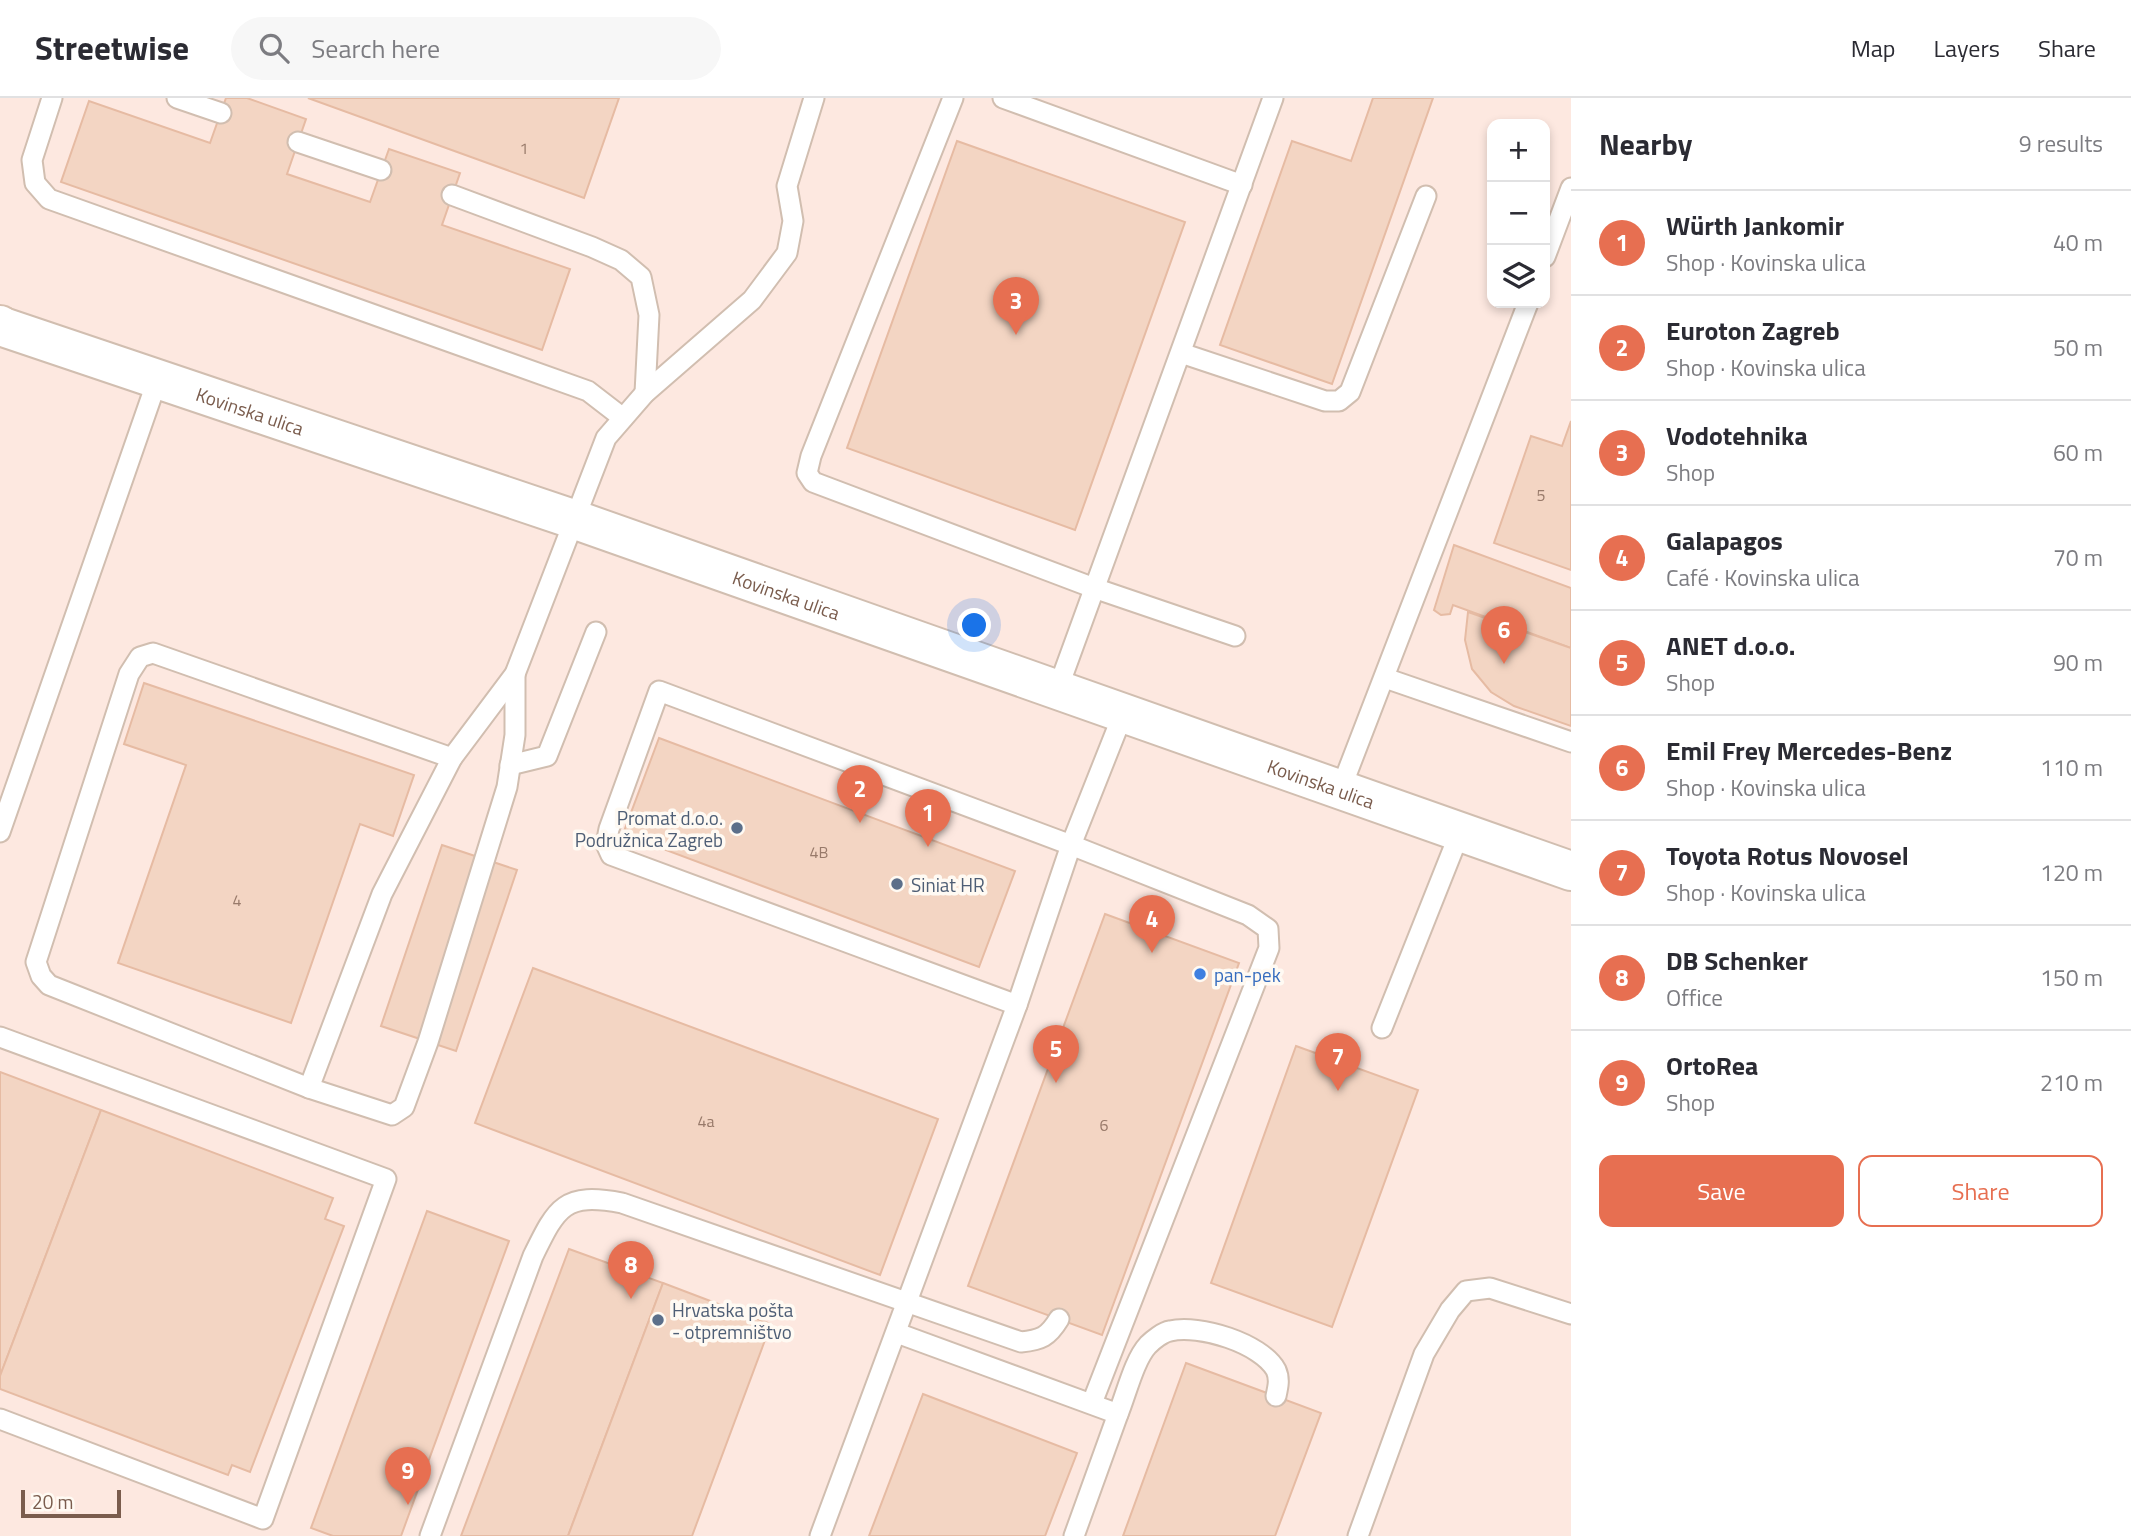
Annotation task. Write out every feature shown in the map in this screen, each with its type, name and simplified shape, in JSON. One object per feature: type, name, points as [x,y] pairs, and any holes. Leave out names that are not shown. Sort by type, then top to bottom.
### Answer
[{"type":"street","name":"Kovinska ulica","points":[[0,326],[573,519],[1571,871]]},
{"type":"lane","points":[[52,98],[32,160],[35,183],[49,199],[588,391],[623,418]]},
{"type":"lane","points":[[177,98],[221,113]]},
{"type":"lane","points":[[309,1087],[382,894],[452,758],[515,674],[606,438],[645,393],[752,300],[787,253],[793,220],[787,186],[814,98]]},
{"type":"lane","points":[[953,98],[811,456],[807,473],[813,482],[1094,587],[1235,636]]},
{"type":"lane","points":[[1003,98],[1242,185]]},
{"type":"lane","points":[[1057,691],[1273,98]]},
{"type":"lane","points":[[298,142],[381,170]]},
{"type":"lane","points":[[1550,245],[1571,188]]},
{"type":"lane","points":[[452,195],[592,247],[621,260],[641,277],[649,315],[645,393]]},
{"type":"lane","points":[[1181,353],[1325,401],[1339,401],[1350,392],[1426,196]]},
{"type":"lane","points":[[1340,791],[1526,308]]},
{"type":"lane","points":[[0,832],[158,378]]},
{"type":"lane","points":[[510,765],[547,756],[596,632]]},
{"type":"lane","points":[[452,758],[153,653],[140,657],[129,674],[36,962],[41,976],[49,985],[309,1087],[392,1115],[404,1107],[428,1042],[507,787],[515,735],[515,674]]},
{"type":"lane","points":[[1385,678],[1571,742]]},
{"type":"lane","points":[[1017,1005],[611,855],[606,844],[609,829],[659,691],[1071,845],[1248,915],[1268,929],[1269,947],[1092,1403]]},
{"type":"lane","points":[[820,1536],[1017,1005],[1071,845],[1123,714]]},
{"type":"lane","points":[[1382,1028],[1460,832]]},
{"type":"lane","points":[[0,1037],[386,1180],[263,1519],[0,1419]]},
{"type":"lane","points":[[430,1536],[533,1256],[552,1217],[572,1201],[598,1198],[622,1203],[1021,1342],[1041,1340],[1051,1332],[1059,1319]]},
{"type":"lane","points":[[1358,1536],[1424,1354],[1450,1310],[1466,1291],[1490,1288],[1571,1314]]},
{"type":"lane","points":[[1074,1536],[1118,1414],[1147,1346],[1167,1331],[1191,1329],[1239,1342],[1264,1355],[1276,1371],[1279,1381],[1276,1396]]},
{"type":"lane","points":[[897,1333],[1118,1414]]},
{"type":"shaded area","points":[[0,98],[1571,98],[1571,1536],[0,1536]]},
{"type":"building","points":[[226,98],[247,98],[306,119],[287,174],[370,202],[389,149],[460,173],[442,225],[570,269],[542,350],[61,182],[89,101],[210,143]]},
{"type":"building","points":[[308,98],[619,98],[584,198]]},
{"type":"building","points":[[1373,98],[1433,98],[1332,384],[1220,345],[1292,141],[1351,161]]},
{"type":"building","points":[[957,141],[1185,222],[1075,530],[847,448]]},
{"type":"building","points":[[1571,421],[1571,570],[1494,543],[1531,436],[1562,446]]},
{"type":"building","points":[[1454,545],[1571,588],[1571,648],[1453,605],[1450,614],[1441,615],[1434,610]]},
{"type":"building","points":[[1468,612],[1571,648],[1571,726],[1514,706],[1491,692],[1472,669],[1465,640]]},
{"type":"building","points":[[144,683],[414,775],[393,836],[360,824],[291,1023],[118,963],[186,765],[124,744]]},
{"type":"building","points":[[659,738],[1015,871],[979,967],[623,834]]},
{"type":"building","points":[[442,845],[517,870],[456,1051],[381,1026]]},
{"type":"building","points":[[1105,914],[1239,963],[1102,1335],[968,1286]]},
{"type":"building","points":[[533,968],[938,1119],[880,1275],[475,1123]]},
{"type":"building","points":[[1296,1046],[1418,1090],[1332,1327],[1211,1283]]},
{"type":"building","points":[[0,1072],[101,1110],[0,1376]]},
{"type":"building","points":[[101,1110],[333,1198],[325,1219],[344,1226],[250,1472],[232,1465],[228,1475],[0,1389],[0,1376]]},
{"type":"building","points":[[427,1211],[509,1241],[401,1536],[333,1536],[311,1528]]},
{"type":"building","points":[[569,1249],[663,1283],[568,1536],[461,1536]]},
{"type":"building","points":[[663,1283],[771,1324],[692,1536],[568,1536]]},
{"type":"building","points":[[1186,1363],[1321,1413],[1275,1536],[1123,1536]]},
{"type":"building","points":[[923,1394],[1077,1453],[1045,1536],[869,1536]]},
{"type":"place","name":"Vodotehnika","points":[[1016,335]]},
{"type":"place","name":"Emil Frey Mercedes-Benz","points":[[1504,664]]},
{"type":"place","name":"Euroton Zagreb","points":[[860,823]]},
{"type":"place","name":"Promat d.o.o. Podružnica Zagreb","points":[[737,828]]},
{"type":"place","name":"Würth Jankomir","points":[[928,847]]},
{"type":"place","name":"Siniat HR","points":[[897,884]]},
{"type":"place","name":"Galapagos","points":[[1152,953]]},
{"type":"place","name":"pan-pek","points":[[1200,974]]},
{"type":"place","name":"ANET d.o.o.","points":[[1056,1083]]},
{"type":"place","name":"Toyota Rotus Novosel","points":[[1338,1091]]},
{"type":"place","name":"DB Schenker","points":[[631,1299]]},
{"type":"place","name":"Hrvatska pošta - otpremništvo","points":[[658,1320]]},
{"type":"place","name":"OrtoRea","points":[[408,1505]]}]
